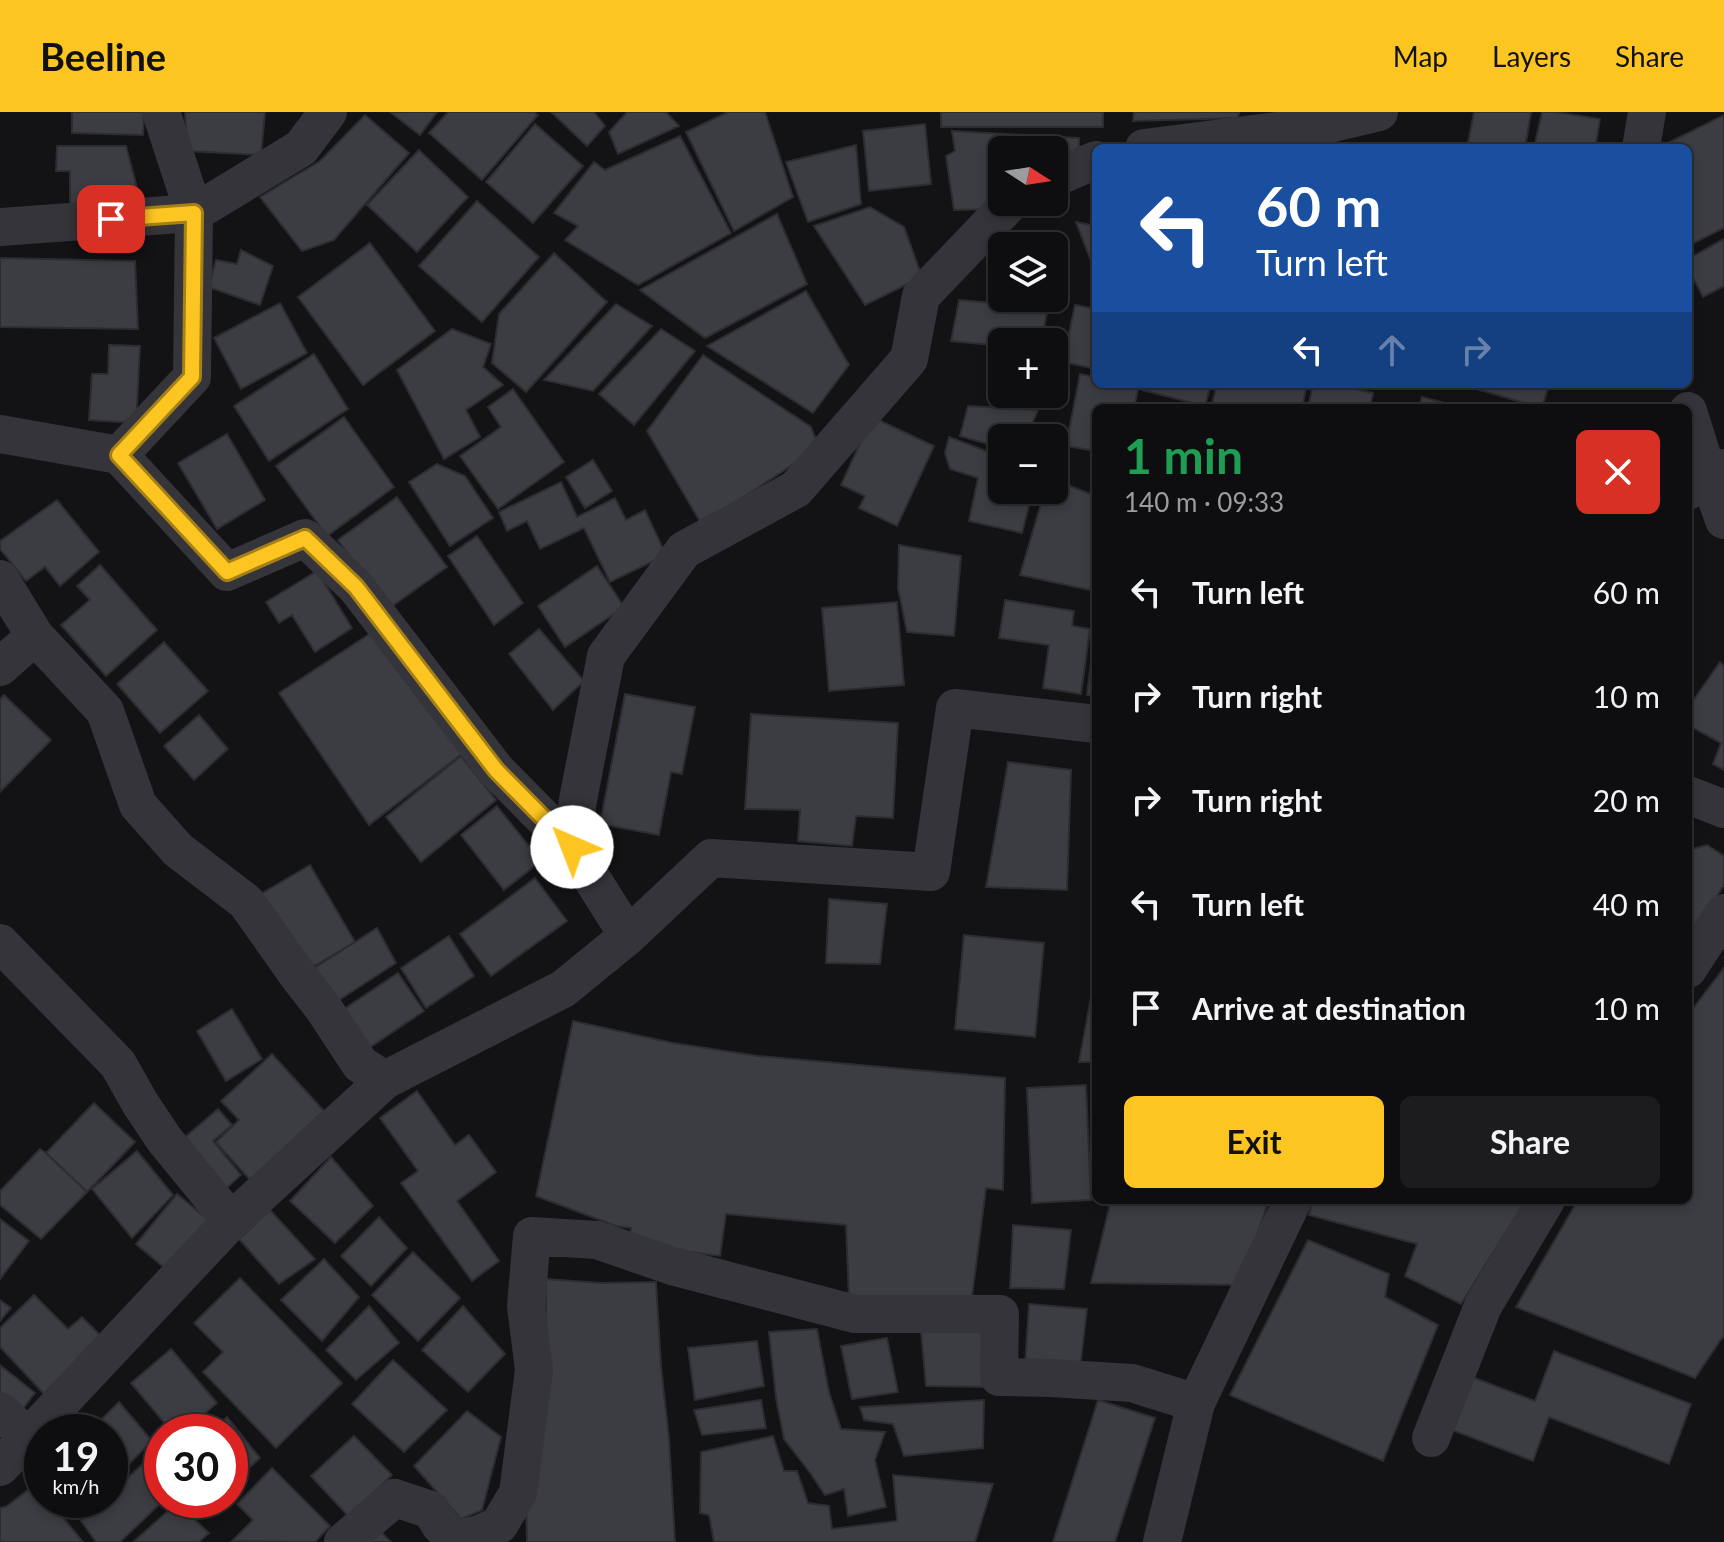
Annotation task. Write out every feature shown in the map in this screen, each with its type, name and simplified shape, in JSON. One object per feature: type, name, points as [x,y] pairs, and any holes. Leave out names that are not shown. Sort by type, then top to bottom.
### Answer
[{"type":"street","points":[[119,455],[192,377],[194,213],[161,112]]},
{"type":"street","points":[[0,227],[194,213],[301,148],[328,112]]},
{"type":"street","points":[[1175,144],[1325,125],[1379,112]]},
{"type":"street","points":[[1642,144],[1647,112]]},
{"type":"street","points":[[1068,172],[1092,162]]},
{"type":"street","points":[[572,847],[606,656],[684,550],[796,489],[909,359],[921,296],[998,216]]},
{"type":"street","points":[[1692,424],[1707,478],[1724,520]]},
{"type":"street","points":[[0,434],[119,455],[227,572],[305,538],[356,587],[496,770],[572,847],[628,936]]},
{"type":"street","points":[[0,579],[35,636],[105,711],[138,805],[178,850],[246,902],[360,1064],[385,1080]]},
{"type":"street","points":[[0,667],[35,636]]},
{"type":"street","points":[[50,1414],[231,1221],[385,1080],[563,989],[628,936],[711,858],[931,872],[955,708],[1092,724]]},
{"type":"street","points":[[1692,797],[1724,809]]},
{"type":"street","points":[[1692,963],[1724,913]]},
{"type":"street","points":[[0,943],[118,1064],[164,1139],[231,1221]]},
{"type":"street","points":[[1162,1542],[1196,1403],[1291,1204]]},
{"type":"street","points":[[1431,1438],[1483,1306],[1544,1204]]},
{"type":"street","points":[[343,1542],[395,1498],[431,1510],[440,1525],[456,1539],[480,1534],[499,1525],[518,1493],[534,1370],[526,1306],[532,1236],[597,1240],[672,1266],[855,1314],[1000,1314],[999,1377],[1132,1383],[1196,1403]]},
{"type":"street","points":[[0,1411],[24,1433]]},
{"type":"street","points":[[0,1467],[24,1441]]},
{"type":"building","points":[[72,112],[144,112],[143,135],[72,133]]},
{"type":"building","points":[[185,112],[265,112],[261,155],[187,151]]},
{"type":"building","points":[[390,112],[437,112],[420,135]]},
{"type":"building","points":[[448,112],[534,112],[538,115],[482,180],[429,133]]},
{"type":"building","points":[[551,112],[594,112],[605,126],[587,146]]},
{"type":"building","points":[[627,112],[666,112],[679,126],[618,154],[609,132]]},
{"type":"building","points":[[728,112],[765,112],[793,197],[734,231],[686,132]]},
{"type":"building","points":[[941,112],[1103,112],[1103,127],[941,127]]},
{"type":"building","points":[[1134,112],[1239,112],[1238,118],[1133,121]]},
{"type":"building","points":[[1474,112],[1531,112],[1526,144],[1468,144]]},
{"type":"building","points":[[1542,112],[1600,119],[1596,144],[1535,144]]},
{"type":"building","points":[[365,115],[409,153],[334,240],[302,251],[260,197],[320,161]]},
{"type":"building","points":[[1724,115],[1724,228],[1692,244],[1692,144],[1666,144]]},
{"type":"building","points":[[535,124],[583,166],[533,223],[486,182]]},
{"type":"building","points":[[925,124],[931,184],[869,191],[863,131]]},
{"type":"building","points":[[952,131],[1043,136],[988,136],[988,209],[954,210],[946,156],[955,151]]},
{"type":"building","points":[[680,136],[731,233],[638,285],[565,240],[578,226],[554,213],[594,162],[605,170]]},
{"type":"building","points":[[1068,137],[1079,138],[1079,148],[1068,154]]},
{"type":"building","points":[[856,145],[861,204],[808,222],[786,162]]},
{"type":"building","points":[[57,146],[126,146],[140,199],[70,207],[70,171],[56,171]]},
{"type":"building","points":[[419,150],[468,197],[417,252],[367,205]]},
{"type":"building","points":[[477,201],[539,257],[482,322],[419,266]]},
{"type":"building","points":[[870,207],[904,227],[922,277],[865,305],[814,226]]},
{"type":"building","points":[[777,214],[807,284],[705,338],[640,290]]},
{"type":"building","points":[[1076,222],[1092,225],[1092,264]]},
{"type":"building","points":[[1724,239],[1724,286],[1703,297],[1692,276],[1692,257]]},
{"type":"building","points":[[370,243],[435,331],[363,385],[298,297]]},
{"type":"building","points":[[241,250],[273,266],[260,305],[209,287],[216,260],[237,264]]},
{"type":"building","points":[[554,253],[607,302],[526,392],[492,363],[499,314]]},
{"type":"building","points":[[0,258],[135,261],[138,329],[0,327]]},
{"type":"building","points":[[806,291],[849,365],[813,413],[707,346]]},
{"type":"building","points":[[959,300],[988,303],[988,312],[1047,312],[1044,328],[988,328],[988,345],[951,341]]},
{"type":"building","points":[[280,303],[307,353],[241,389],[214,338]]},
{"type":"building","points":[[616,304],[652,326],[593,391],[544,380]]},
{"type":"building","points":[[1075,305],[1092,308],[1092,368],[1068,363],[1068,338]]},
{"type":"building","points":[[452,329],[491,344],[483,367],[503,385],[466,410],[480,437],[444,459],[397,370]]},
{"type":"building","points":[[661,329],[695,351],[634,425],[599,394]]},
{"type":"building","points":[[109,345],[140,346],[136,423],[89,420],[92,374],[108,374]]},
{"type":"building","points":[[314,354],[348,409],[269,461],[234,406]]},
{"type":"building","points":[[703,355],[811,427],[819,447],[702,525],[647,431]]},
{"type":"building","points":[[1080,374],[1092,376],[1092,388],[1138,388],[1135,404],[1092,404],[1092,450],[1068,446]]},
{"type":"building","points":[[1143,388],[1210,388],[1206,404]]},
{"type":"building","points":[[1216,388],[1306,388],[1303,404],[1212,404]]},
{"type":"building","points":[[1312,388],[1351,388],[1373,393],[1371,404],[1309,404]]},
{"type":"building","points":[[1473,388],[1548,388],[1543,404],[1528,404]]},
{"type":"building","points":[[513,389],[564,462],[498,509],[460,456],[501,427],[488,407]]},
{"type":"building","points":[[1422,397],[1449,404],[1420,404]]},
{"type":"building","points":[[968,406],[1038,410],[1032,424],[988,424],[988,444],[960,436]]},
{"type":"building","points":[[344,417],[394,487],[327,536],[276,466]]},
{"type":"building","points":[[872,417],[934,446],[897,526],[859,508],[865,496],[841,485]]},
{"type":"building","points":[[227,434],[265,500],[217,529],[178,463]]},
{"type":"building","points":[[949,437],[988,452],[988,504],[1029,504],[1022,533],[969,521],[978,478],[950,469],[945,453]]},
{"type":"building","points":[[593,460],[612,491],[585,508],[566,477]]},
{"type":"building","points":[[437,464],[465,476],[493,518],[450,546],[409,482]]},
{"type":"building","points":[[561,482],[577,517],[615,498],[626,520],[645,510],[666,555],[610,582],[584,528],[540,549],[527,521],[507,531],[499,512]]},
{"type":"building","points":[[1068,485],[1092,494],[1090,590],[1020,575],[1041,504],[1068,504]]},
{"type":"building","points":[[397,497],[447,567],[388,609],[338,540]]},
{"type":"building","points":[[57,500],[99,552],[60,586],[45,567],[26,581],[0,549],[0,541]]},
{"type":"building","points":[[477,536],[523,603],[494,625],[448,556]]},
{"type":"building","points":[[899,545],[961,556],[954,636],[907,632],[898,588]]},
{"type":"building","points":[[100,565],[157,630],[106,676],[61,625],[90,600],[77,586]]},
{"type":"building","points":[[597,566],[624,607],[565,647],[538,606]]},
{"type":"building","points":[[317,571],[352,628],[315,652],[292,615],[279,623],[266,602]]},
{"type":"building","points":[[1005,600],[1074,611],[1072,626],[1090,629],[1081,694],[1043,688],[1049,645],[999,638]]},
{"type":"building","points":[[897,602],[904,685],[829,691],[822,608]]},
{"type":"building","points":[[539,629],[584,681],[553,710],[509,654]]},
{"type":"building","points":[[374,631],[463,753],[369,825],[279,693]]},
{"type":"building","points":[[164,642],[208,691],[160,733],[117,684]]},
{"type":"building","points":[[1092,654],[1092,696],[1087,695]]},
{"type":"building","points":[[1720,662],[1724,666],[1724,770],[1713,764],[1721,743],[1692,727],[1692,702]]},
{"type":"building","points":[[625,694],[695,707],[682,774],[671,772],[659,835],[600,824]]},
{"type":"building","points":[[4,695],[51,740],[0,792],[0,699]]},
{"type":"building","points":[[751,714],[898,723],[893,818],[856,816],[852,846],[798,841],[800,810],[745,809]]},
{"type":"building","points":[[199,715],[228,749],[194,780],[164,746]]},
{"type":"building","points":[[461,756],[496,800],[421,862],[386,817]]},
{"type":"building","points":[[1008,762],[1071,770],[1067,890],[986,887]]},
{"type":"building","points":[[497,806],[541,861],[504,890],[461,835]]},
{"type":"building","points":[[1707,845],[1724,856],[1724,885],[1692,936],[1692,849]]},
{"type":"building","points":[[310,865],[355,942],[299,975],[254,898]]},
{"type":"building","points":[[535,878],[567,921],[491,976],[460,934]]},
{"type":"building","points":[[829,899],[887,904],[880,964],[826,963]]},
{"type":"building","points":[[377,928],[396,963],[327,1008],[302,976]]},
{"type":"building","points":[[964,935],[1044,943],[1035,1037],[955,1029]]},
{"type":"building","points":[[449,936],[474,976],[426,1008],[401,968]]},
{"type":"building","points":[[1724,968],[1724,1338],[1695,1378],[1516,1307],[1576,1204],[1692,1204],[1692,1010]]},
{"type":"building","points":[[398,973],[424,1011],[366,1050],[341,1011]]},
{"type":"building","points":[[1092,992],[1092,1062],[1079,1062]]},
{"type":"building","points":[[232,1009],[262,1059],[226,1081],[197,1031]]},
{"type":"building","points":[[573,1021],[673,1043],[758,1056],[1005,1078],[1003,1190],[986,1188],[971,1304],[849,1299],[846,1225],[726,1214],[720,1256],[629,1244],[631,1228],[616,1226],[536,1196]]},
{"type":"building","points":[[272,1054],[324,1111],[250,1180],[216,1142],[239,1120],[221,1101]]},
{"type":"building","points":[[1086,1085],[1091,1200],[1032,1203],[1027,1088]]},
{"type":"building","points":[[417,1091],[455,1145],[469,1135],[496,1172],[457,1201],[499,1261],[472,1281],[401,1183],[418,1171],[380,1118]]},
{"type":"building","points":[[94,1103],[135,1142],[87,1192],[46,1153]]},
{"type":"building","points":[[218,1109],[232,1125],[213,1141],[241,1175],[221,1193],[178,1143]]},
{"type":"building","points":[[40,1149],[87,1192],[41,1239],[0,1205],[0,1191]]},
{"type":"building","points":[[137,1151],[173,1195],[132,1238],[92,1189]]},
{"type":"building","points":[[331,1157],[373,1206],[335,1243],[290,1201]]},
{"type":"building","points":[[177,1194],[213,1224],[172,1274],[136,1244]]},
{"type":"building","points":[[1110,1204],[1268,1204],[1240,1285],[1091,1283]]},
{"type":"building","points":[[1312,1204],[1524,1204],[1461,1304],[1405,1276],[1417,1244],[1309,1215]]},
{"type":"building","points":[[270,1210],[315,1259],[279,1284],[239,1239]]},
{"type":"building","points":[[379,1217],[407,1248],[371,1286],[341,1256]]},
{"type":"building","points":[[0,1219],[29,1241],[0,1279]]},
{"type":"building","points":[[1013,1225],[1071,1230],[1064,1289],[1010,1288]]},
{"type":"building","points":[[1308,1240],[1389,1274],[1385,1297],[1438,1325],[1383,1461],[1230,1395]]},
{"type":"building","points":[[413,1252],[460,1298],[418,1341],[372,1295]]},
{"type":"building","points":[[324,1259],[359,1297],[322,1341],[281,1300]]},
{"type":"building","points":[[240,1278],[342,1383],[276,1448],[248,1419],[248,1414],[243,1414],[203,1372],[223,1352],[194,1323]]},
{"type":"building","points":[[546,1279],[601,1283],[656,1282],[675,1542],[527,1542],[526,1496],[546,1352]]},
{"type":"building","points":[[34,1295],[68,1329],[82,1317],[102,1337],[44,1394],[0,1347],[0,1328]]},
{"type":"building","points":[[0,1300],[11,1308],[0,1321]]},
{"type":"building","points":[[1029,1304],[1087,1309],[1080,1368],[1025,1367]]},
{"type":"building","points":[[369,1306],[399,1343],[356,1380],[326,1350]]},
{"type":"building","points":[[463,1306],[505,1354],[468,1392],[422,1350]]},
{"type":"building","points":[[817,1329],[829,1392],[841,1429],[885,1432],[875,1460],[886,1507],[848,1516],[844,1489],[825,1495],[784,1439],[769,1332]]},
{"type":"building","points":[[984,1329],[985,1387],[926,1386],[921,1332]]},
{"type":"building","points":[[887,1338],[898,1392],[852,1399],[841,1346]]},
{"type":"building","points":[[757,1341],[764,1386],[695,1400],[688,1348]]},
{"type":"building","points":[[171,1349],[217,1403],[204,1414],[157,1414],[131,1383]]},
{"type":"building","points":[[1554,1351],[1691,1404],[1669,1464],[1549,1417],[1533,1461],[1452,1430],[1472,1377],[1535,1401]]},
{"type":"building","points":[[393,1360],[447,1410],[404,1452],[352,1404]]},
{"type":"building","points":[[0,1365],[35,1393],[18,1415],[0,1401]]},
{"type":"building","points":[[761,1400],[766,1428],[702,1435],[694,1410]]},
{"type":"building","points":[[984,1400],[983,1448],[904,1456],[893,1424],[864,1420],[860,1407]]},
{"type":"building","points":[[1098,1400],[1155,1418],[1115,1542],[1053,1542]]},
{"type":"building","points":[[119,1402],[144,1432],[144,1449],[128,1465],[128,1414],[107,1414]]},
{"type":"building","points":[[467,1411],[501,1437],[482,1510],[461,1519],[414,1466]]},
{"type":"building","points":[[354,1436],[392,1475],[349,1517],[311,1476]]},
{"type":"building","points":[[773,1436],[784,1471],[797,1471],[808,1503],[829,1506],[832,1529],[897,1521],[893,1475],[993,1484],[975,1542],[714,1542],[709,1515],[700,1513],[701,1452]]},
{"type":"building","points":[[248,1443],[260,1458],[248,1469]]},
{"type":"building","points":[[144,1463],[145,1518],[120,1542],[96,1542],[81,1521],[84,1518],[128,1518],[128,1478]]},
{"type":"building","points":[[272,1468],[330,1526],[315,1542],[232,1541],[253,1520],[248,1515],[248,1493]]},
{"type":"building","points":[[24,1493],[24,1518],[64,1518],[83,1542],[0,1542],[0,1508]]},
{"type":"building","points":[[160,1518],[193,1518],[209,1533],[199,1542],[133,1542]]},
{"type":"building","points":[[378,1529],[391,1542],[362,1542]]},
{"type":"route","points":[[111,219],[194,213],[192,377],[119,455],[227,572],[305,538],[356,587],[496,770],[572,847]]}]
